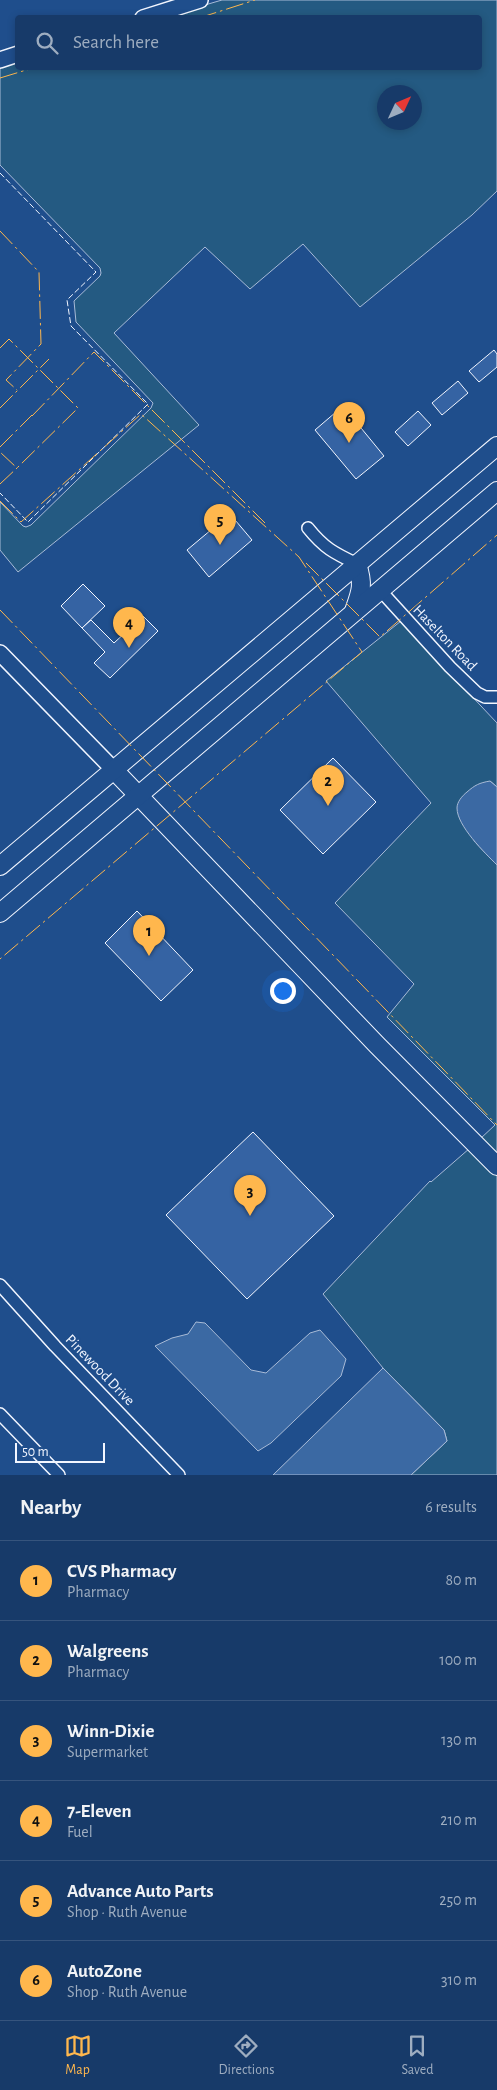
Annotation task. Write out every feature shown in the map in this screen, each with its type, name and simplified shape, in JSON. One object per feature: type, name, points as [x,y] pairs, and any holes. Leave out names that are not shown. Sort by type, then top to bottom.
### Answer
[{"type":"main road","points":[[152,15],[200,0]]},
{"type":"main road","points":[[0,60],[15,55]]},
{"type":"main road","points":[[0,866],[497,446]]},
{"type":"main road","points":[[0,913],[497,491]]},
{"type":"main road","points":[[353,614],[362,589],[362,578],[357,564]]},
{"type":"main road","points":[[0,653],[139,795],[349,1016],[497,1166]]},
{"type":"street","points":[[308,528],[320,543],[331,551],[357,564]]},
{"type":"street","name":"Haselton Road","points":[[380,590],[450,667],[477,693],[485,697],[495,697]]},
{"type":"street","name":"Pinewood Drive","points":[[0,1285],[55,1346],[179,1475]]},
{"type":"street","points":[[0,1414],[59,1475]]},
{"type":"shaded area","points":[[222,0],[497,0],[497,191],[472,215],[360,307],[303,244],[250,289],[205,247],[114,333],[199,425],[18,572],[0,550],[0,502],[23,526],[31,525],[151,408],[153,403],[76,322],[74,301],[100,276],[100,268],[0,165],[0,66],[15,62],[15,70],[482,70],[482,15],[171,15]]},
{"type":"shaded area","points":[[401,621],[497,723],[497,787],[490,781],[474,841],[497,865],[497,1156],[480,1139],[495,1125],[387,1017],[414,984],[335,903],[431,803],[326,681]]},
{"type":"shaded area","points":[[490,781],[497,787],[497,865],[466,831],[458,815],[457,808],[463,795],[477,785]]},
{"type":"shaded area","points":[[470,1148],[497,1176],[497,1475],[411,1475],[447,1441],[444,1430],[383,1368],[323,1294],[430,1181]]},
{"type":"shaded area","points":[[196,1322],[205,1323],[251,1370],[266,1373],[310,1333],[320,1330],[346,1359],[341,1376],[271,1443],[258,1451],[155,1346],[172,1338],[188,1334]]},
{"type":"shaded area","points":[[383,1368],[444,1430],[447,1441],[411,1475],[273,1475]]},
{"type":"building","points":[[494,350],[497,354],[497,367],[479,382],[469,371]]},
{"type":"building","points":[[458,381],[468,393],[442,415],[432,403]]},
{"type":"building","points":[[343,406],[384,456],[356,479],[315,430]]},
{"type":"building","points":[[418,411],[431,425],[408,446],[395,432]]},
{"type":"building","points":[[230,514],[252,540],[209,577],[187,550]]},
{"type":"building","points":[[83,584],[105,606],[82,628],[61,606]]},
{"type":"building","points":[[143,616],[158,631],[110,678],[94,663],[105,652],[82,628],[91,620],[114,643]]},
{"type":"building","points":[[333,758],[376,802],[323,854],[280,810]]},
{"type":"building","points":[[137,911],[193,970],[161,1001],[105,943]]},
{"type":"building","points":[[253,1132],[334,1216],[247,1299],[166,1215]]},
{"type":"fence","points":[[0,173],[96,272],[67,300],[71,326],[148,404],[28,522],[0,493]]},
{"type":"power","points":[[208,15],[255,0]]},
{"type":"power","points":[[0,78],[26,70]]},
{"type":"power","points":[[0,231],[39,272],[41,344],[6,380],[17,390]]},
{"type":"power","points":[[0,348],[9,339],[78,408],[17,468],[0,452]]},
{"type":"power","points":[[32,416],[94,352],[265,523]]},
{"type":"power","points":[[0,408],[49,359]]},
{"type":"power","points":[[0,501],[21,522],[141,414],[299,557],[362,652],[0,959]]},
{"type":"power","points":[[0,447],[32,415]]},
{"type":"power","points":[[0,484],[17,468]]},
{"type":"power","points":[[306,563],[380,637],[497,535]]},
{"type":"power","points":[[0,610],[497,1125]]},
{"type":"place","name":"AutoZone","points":[[349,443]]},
{"type":"place","name":"Advance Auto Parts","points":[[220,545]]},
{"type":"place","name":"7-Eleven","points":[[129,648]]},
{"type":"place","name":"Walgreens","points":[[328,806]]},
{"type":"place","name":"CVS Pharmacy","points":[[149,956]]},
{"type":"place","name":"Winn-Dixie","points":[[250,1216]]}]
